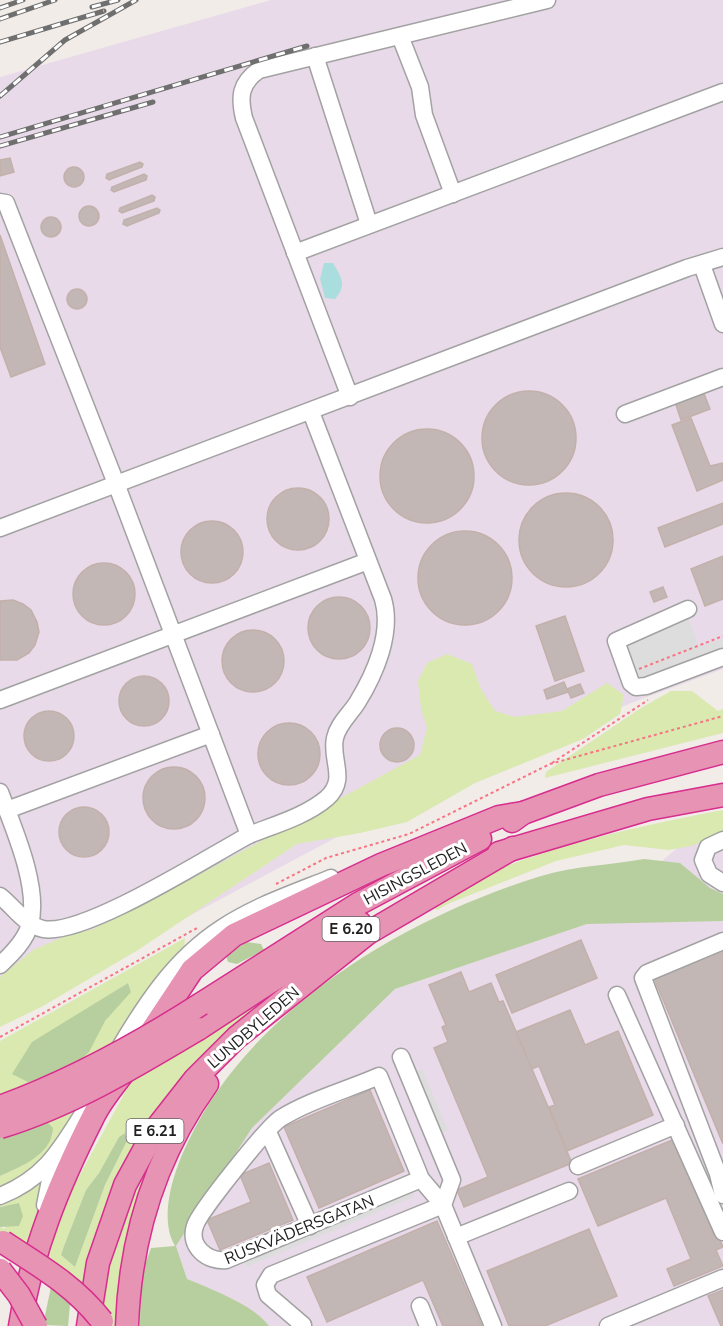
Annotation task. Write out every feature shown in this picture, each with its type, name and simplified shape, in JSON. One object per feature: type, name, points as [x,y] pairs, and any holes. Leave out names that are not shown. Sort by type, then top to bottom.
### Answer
[{"type":"highway","name":"HISINGSLEDEN","points":[[0,1107],[83,1073],[142,1041],[358,904],[443,857],[504,827],[523,813],[599,784],[723,752]]},
{"type":"highway","name":"HISINGSLEDEN","points":[[0,1127],[46,1110],[92,1088],[198,1029],[406,896],[487,857],[648,809],[723,795]]},
{"type":"highway","points":[[13,1326],[44,1227],[93,1116],[192,970],[234,935],[381,865],[499,817],[523,813]]},
{"type":"highway","name":"LUNDBYLEDEN","points":[[98,1324],[94,1280],[102,1245],[133,1168],[159,1125],[190,1086],[237,1037],[368,933],[513,848]]},
{"type":"highway","points":[[126,1326],[136,1243],[162,1163],[187,1114],[206,1085],[266,1015]]},
{"type":"highway","points":[[1,1242],[81,1295],[98,1324]]},
{"type":"highway","points":[[0,1270],[19,1295],[36,1326]]},
{"type":"highway","points":[[21,1326],[26,1285]]},
{"type":"highway","points":[[0,1289],[21,1326]]},
{"type":"street","points":[[350,397],[244,118],[240,102],[242,88],[250,76],[259,70],[547,0]]},
{"type":"street","points":[[400,36],[420,87],[424,115],[453,194]]},
{"type":"street","points":[[315,56],[369,224]]},
{"type":"street","points":[[295,254],[369,224],[723,92]]},
{"type":"street","points":[[0,202],[6,203],[117,486],[249,835]]},
{"type":"street","points":[[0,528],[117,486],[676,272],[723,257]]},
{"type":"street","points":[[702,265],[723,324]]},
{"type":"street","points":[[625,414],[723,377]]},
{"type":"street","points":[[0,896],[30,924],[44,929],[67,928],[93,920],[249,835],[297,815],[327,798],[337,786],[339,777],[335,738],[368,682],[381,650],[387,610],[311,412]]},
{"type":"street","points":[[0,700],[368,561]]},
{"type":"street","points":[[688,609],[616,640],[631,683],[636,687],[646,686],[723,657]]},
{"type":"street","points":[[7,810],[211,734]]},
{"type":"street","points":[[0,792],[32,893],[30,924],[25,937],[0,965]]},
{"type":"street","points":[[723,840],[708,847],[703,860],[709,874],[723,883]]},
{"type":"street","points":[[26,1285],[51,1175],[106,1070],[146,1004],[198,945],[230,923],[278,899],[340,874],[381,865]]},
{"type":"street","points":[[723,941],[647,973],[643,978],[718,1174],[723,1196]]},
{"type":"street","points":[[617,995],[723,1232]]},
{"type":"street","points":[[401,1057],[452,1180],[443,1205]]},
{"type":"street","name":"RUSKVÄDERSGATAN","points":[[421,1179],[226,1260],[209,1259],[198,1248],[194,1226],[224,1183],[279,1119],[379,1076],[421,1179],[443,1205],[493,1326]]},
{"type":"street","points":[[0,1196],[26,1184],[51,1164],[90,1103]]},
{"type":"street","points":[[578,1166],[676,1125]]},
{"type":"street","points":[[268,1132],[310,1226]]},
{"type":"street","points":[[456,1238],[569,1191]]},
{"type":"street","name":"RUSKVÄDERSGATAN","points":[[303,1325],[268,1295],[265,1285],[271,1275],[443,1205]]},
{"type":"street","points":[[608,1326],[723,1278]]},
{"type":"street","points":[[420,1306],[428,1326]]},
{"type":"path","points":[[627,671],[632,672],[723,636]]},
{"type":"path","points":[[550,764],[569,749],[656,696]]},
{"type":"shaded area","points":[[271,0],[723,0],[723,669],[631,703],[350,830],[0,1017],[0,77]]},
{"type":"shaded area","points":[[688,618],[699,647],[723,638],[723,648],[638,681],[623,643]]},
{"type":"shaded area","points":[[723,836],[723,1326],[269,1326],[235,1300],[187,1279],[176,1246],[252,1128],[395,989],[587,924],[688,839]]},
{"type":"shaded area","points":[[422,1069],[448,1130],[438,1134],[413,1073]]},
{"type":"shaded area","points":[[410,1188],[414,1197],[246,1267],[243,1258]]},
{"type":"green space","points":[[447,654],[472,664],[481,689],[495,711],[515,717],[562,711],[607,683],[624,695],[620,714],[583,739],[475,783],[407,822],[297,844],[138,950],[43,1006],[0,1027],[0,977],[33,950],[70,934],[91,930],[154,899],[420,755],[427,728],[421,709],[418,681],[427,663]]},
{"type":"green space","points":[[671,691],[692,691],[718,711],[723,709],[723,733],[545,778],[546,772],[641,708]]},
{"type":"green space","points":[[723,810],[723,833],[691,846],[669,850],[624,845],[556,861],[435,909],[433,900],[502,868],[538,855],[611,834]]},
{"type":"green space","points":[[644,859],[680,863],[710,888],[723,894],[723,921],[587,924],[395,989],[252,1128],[176,1246],[187,1279],[243,1305],[262,1318],[269,1326],[140,1326],[141,1276],[151,1248],[175,1246],[170,1235],[168,1208],[173,1180],[188,1142],[215,1094],[250,1050],[291,1010],[337,975],[386,944],[437,917],[489,894],[553,873]]},
{"type":"green space","points":[[185,938],[184,951],[142,998],[111,1045],[84,1060],[0,1097],[0,1041]],"holes":[[[128,983],[130,992],[105,1021],[77,1015]]]},
{"type":"green space","points":[[246,942],[261,944],[264,950],[237,964],[228,962],[226,955]]},
{"type":"green space","points":[[128,983],[131,992],[105,1021],[89,1052],[78,1062],[55,1074],[28,1082],[12,1074],[32,1042]]},
{"type":"green space","points":[[264,997],[269,1005],[172,1095],[86,1292],[41,1260],[61,1209],[133,1078]],"holes":[[[125,1133],[127,1141],[105,1185],[75,1267],[61,1255],[86,1190],[99,1173],[119,1137]]]},
{"type":"green space","points":[[78,1106],[42,1165],[0,1188],[0,1176],[31,1160],[48,1142],[53,1134],[46,1121]]},
{"type":"green space","points":[[186,1106],[121,1326],[111,1326],[101,1310],[104,1261],[135,1175]]},
{"type":"green space","points":[[46,1121],[53,1128],[47,1146],[34,1159],[0,1176],[0,1137]]},
{"type":"green space","points":[[125,1133],[127,1141],[105,1185],[75,1267],[61,1255],[64,1246],[86,1190],[99,1173],[119,1137]]},
{"type":"green space","points":[[45,1177],[42,1204],[28,1251],[0,1235],[0,1227],[5,1229],[4,1205],[0,1207],[0,1201]]},
{"type":"green space","points":[[19,1203],[23,1216],[19,1226],[0,1227],[0,1207]]},
{"type":"green space","points":[[52,1282],[71,1294],[68,1326],[43,1325]]},
{"type":"water","points":[[324,263],[333,263],[341,278],[341,290],[335,299],[325,298],[320,279]]},
{"type":"building","points":[[10,158],[14,172],[0,176],[0,160]]},
{"type":"building","points":[[140,162],[143,164],[142,167],[109,180],[106,178],[107,174]]},
{"type":"building","points":[[74,167],[81,170],[84,177],[81,184],[74,187],[67,184],[64,177],[67,170]]},
{"type":"building","points":[[144,174],[147,176],[146,180],[114,192],[111,190],[112,187]]},
{"type":"building","points":[[152,195],[155,197],[154,201],[122,213],[119,211],[120,208]]},
{"type":"building","points":[[89,206],[96,209],[99,216],[96,223],[89,226],[82,223],[79,216],[82,209]]},
{"type":"building","points":[[157,208],[160,210],[159,213],[127,226],[123,224],[124,220]]},
{"type":"building","points":[[51,217],[58,220],[61,227],[58,234],[51,237],[44,234],[41,227],[44,220]]},
{"type":"building","points":[[0,235],[45,364],[11,377],[0,347]]},
{"type":"building","points":[[77,289],[84,292],[87,299],[84,306],[77,309],[70,306],[67,299],[70,292]]},
{"type":"building","points":[[529,391],[547,395],[562,405],[572,420],[576,438],[572,456],[562,471],[547,481],[529,485],[511,481],[496,471],[486,456],[482,438],[486,420],[496,405],[511,395]]},
{"type":"building","points":[[703,391],[710,409],[681,420],[675,402]]},
{"type":"building","points":[[691,418],[710,466],[723,463],[723,480],[697,491],[672,425]]},
{"type":"building","points":[[427,429],[445,433],[460,443],[470,458],[474,476],[470,494],[460,509],[445,519],[427,523],[409,519],[394,509],[384,494],[380,476],[384,458],[394,443],[409,433]]},
{"type":"building","points":[[298,488],[320,497],[329,519],[320,541],[298,550],[276,541],[267,519],[276,497]]},
{"type":"building","points":[[566,493],[584,497],[599,507],[609,522],[613,540],[609,558],[599,573],[584,583],[566,587],[548,583],[533,573],[523,558],[519,540],[523,522],[533,507],[548,497]]},
{"type":"building","points":[[723,503],[723,524],[665,547],[658,528]]},
{"type":"building","points":[[212,521],[234,530],[243,552],[234,574],[212,583],[190,574],[181,552],[190,530]]},
{"type":"building","points":[[465,531],[483,535],[498,545],[508,560],[512,578],[508,596],[498,611],[483,621],[465,625],[447,621],[432,611],[422,596],[418,578],[422,560],[432,545],[447,535]]},
{"type":"building","points":[[723,556],[723,599],[705,606],[691,569]]},
{"type":"building","points":[[104,563],[126,572],[135,594],[126,616],[104,625],[82,616],[73,594],[82,572]]},
{"type":"building","points":[[663,587],[667,597],[654,602],[650,592]]},
{"type":"building","points":[[339,597],[356,602],[361,606],[365,611],[370,628],[365,645],[361,650],[356,654],[339,659],[322,654],[317,650],[313,645],[308,628],[313,611],[317,606],[322,602]]},
{"type":"building","points":[[13,600],[23,604],[31,610],[37,622],[39,632],[35,645],[29,653],[17,660],[0,660],[0,601]]},
{"type":"building","points":[[565,616],[584,671],[555,681],[536,626]]},
{"type":"building","points":[[253,630],[270,635],[275,639],[279,644],[284,661],[279,678],[275,683],[270,687],[253,692],[236,687],[231,683],[227,678],[222,661],[227,644],[231,639],[236,635]]},
{"type":"building","points":[[139,676],[149,676],[162,683],[169,696],[169,706],[162,719],[149,726],[139,726],[130,722],[123,715],[119,706],[119,696],[123,687],[130,680]]},
{"type":"building","points":[[564,682],[568,692],[547,699],[544,690]]},
{"type":"building","points":[[580,684],[584,693],[571,698],[567,689]]},
{"type":"building","points":[[44,711],[54,711],[67,718],[74,731],[74,741],[67,754],[54,761],[44,761],[35,757],[28,750],[24,741],[24,731],[28,722],[35,715]]},
{"type":"building","points":[[289,723],[311,732],[320,754],[311,776],[289,785],[267,776],[258,754],[267,732]]},
{"type":"building","points":[[397,728],[409,733],[414,745],[409,757],[397,762],[385,757],[380,745],[385,733]]},
{"type":"building","points":[[174,767],[196,776],[205,798],[196,820],[174,829],[152,820],[143,798],[152,776]]},
{"type":"building","points":[[79,807],[89,807],[102,814],[109,827],[109,837],[102,850],[89,857],[79,857],[70,853],[63,846],[59,837],[59,827],[63,818],[70,811]]},
{"type":"building","points":[[581,940],[597,978],[512,1013],[496,975]]},
{"type":"building","points":[[723,950],[723,1144],[654,978]]},
{"type":"building","points":[[461,972],[469,992],[491,983],[499,1002],[503,1001],[572,1163],[464,1207],[457,1190],[488,1177],[434,1048],[448,1042],[442,1027],[446,1025],[429,985]]},
{"type":"building","points":[[570,1010],[585,1045],[618,1031],[653,1115],[567,1151],[549,1107],[555,1105],[539,1066],[532,1069],[516,1032]]},
{"type":"building","points":[[370,1090],[404,1171],[319,1208],[284,1127]]},
{"type":"building","points":[[677,1138],[723,1247],[716,1250],[723,1266],[674,1286],[667,1269],[691,1259],[666,1198],[598,1226],[578,1179]]},
{"type":"building","points":[[269,1163],[293,1220],[220,1250],[207,1220],[251,1202],[240,1175]]},
{"type":"building","points":[[437,1221],[482,1326],[443,1326],[423,1280],[327,1322],[307,1277]]},
{"type":"building","points":[[589,1229],[617,1296],[545,1326],[509,1326],[487,1271]]},
{"type":"building","points":[[723,1290],[723,1326],[721,1326],[708,1296]]},
{"type":"railway","points":[[0,8],[23,0]]},
{"type":"railway","points":[[0,19],[55,0]]},
{"type":"railway","points":[[92,7],[118,0]]},
{"type":"railway","points":[[0,96],[65,40],[136,0]]},
{"type":"railway","points":[[0,42],[104,11]]},
{"type":"railway","points":[[0,137],[307,46]]},
{"type":"railway","points":[[0,146],[153,102]]}]
